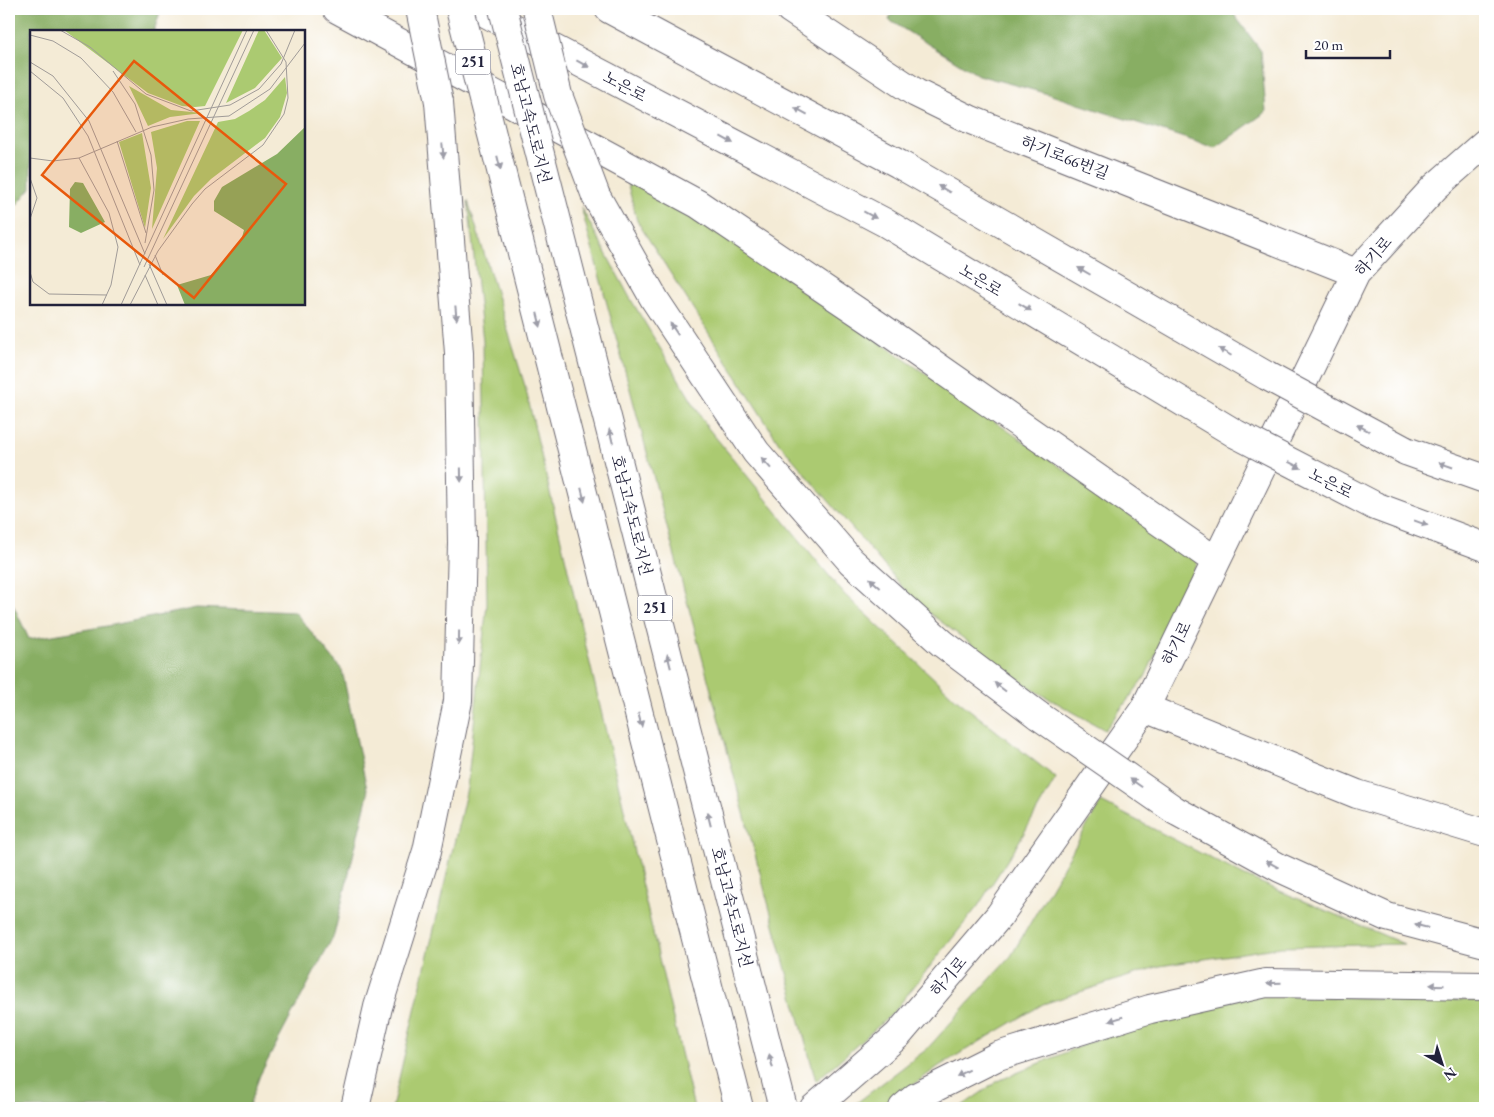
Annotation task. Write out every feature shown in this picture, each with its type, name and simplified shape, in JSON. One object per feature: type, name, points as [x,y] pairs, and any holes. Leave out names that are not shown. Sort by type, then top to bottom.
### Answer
[{"type":"main road","points":[[337,9],[405,44],[698,204],[882,328],[1216,561]]},
{"type":"main road","points":[[405,44],[421,9]]},
{"type":"main road","points":[[355,1108],[378,1007],[427,850],[458,701],[462,543],[459,353],[439,102],[421,9]]},
{"type":"main road","name":"251","points":[[460,9],[739,1108]]},
{"type":"main road","name":"노은로","points":[[478,9],[884,222],[1236,434],[1375,506],[1485,547]]},
{"type":"main road","name":"호남고속도로지선","points":[[503,9],[784,1108]]},
{"type":"main road","points":[[537,9],[558,95],[596,196],[655,300],[762,459],[851,562],[942,643],[1039,716],[1176,811],[1280,868],[1387,917],[1485,943]]},
{"type":"main road","points":[[609,9],[899,164],[1267,376],[1406,451],[1485,478]]},
{"type":"main road","name":"하기로66번길","points":[[790,9],[916,93],[971,120],[1356,273]]},
{"type":"main road","name":"하기로","points":[[814,1108],[898,1035],[999,916],[1145,708],[1356,273],[1435,187],[1485,143]]},
{"type":"main road","points":[[1145,708],[1357,794],[1485,833]]},
{"type":"main road","points":[[903,1108],[916,1097],[998,1056],[1150,1009],[1266,983],[1485,986]]},
{"type":"green space","points":[[9,9],[161,9],[154,30],[30,30],[30,189],[9,214]]},
{"type":"green space","points":[[894,9],[1230,9],[1261,51],[1266,112],[1215,148],[1048,94],[978,75],[889,20]]},
{"type":"green space","points":[[627,181],[684,207],[1198,562],[1145,677],[1105,730],[1032,689],[917,604],[779,443],[637,221]]},
{"type":"green space","points":[[468,201],[525,386],[694,1108],[392,1108],[467,788],[487,604],[483,341]]},
{"type":"green space","points":[[581,207],[630,298],[708,428],[844,594],[956,699],[1056,778],[1017,845],[978,906],[892,1014],[816,1081]]},
{"type":"green space","points":[[9,596],[29,639],[113,625],[196,608],[295,612],[342,670],[368,794],[334,935],[260,1075],[248,1108],[9,1108]]},
{"type":"green space","points":[[1101,802],[1245,876],[1404,944],[1281,947],[1160,966],[1043,1004],[939,1066],[882,1108],[850,1108],[927,1049],[1011,956]]},
{"type":"green space","points":[[1256,995],[1485,1001],[1485,1108],[959,1108],[998,1081],[1137,1022]]}]
